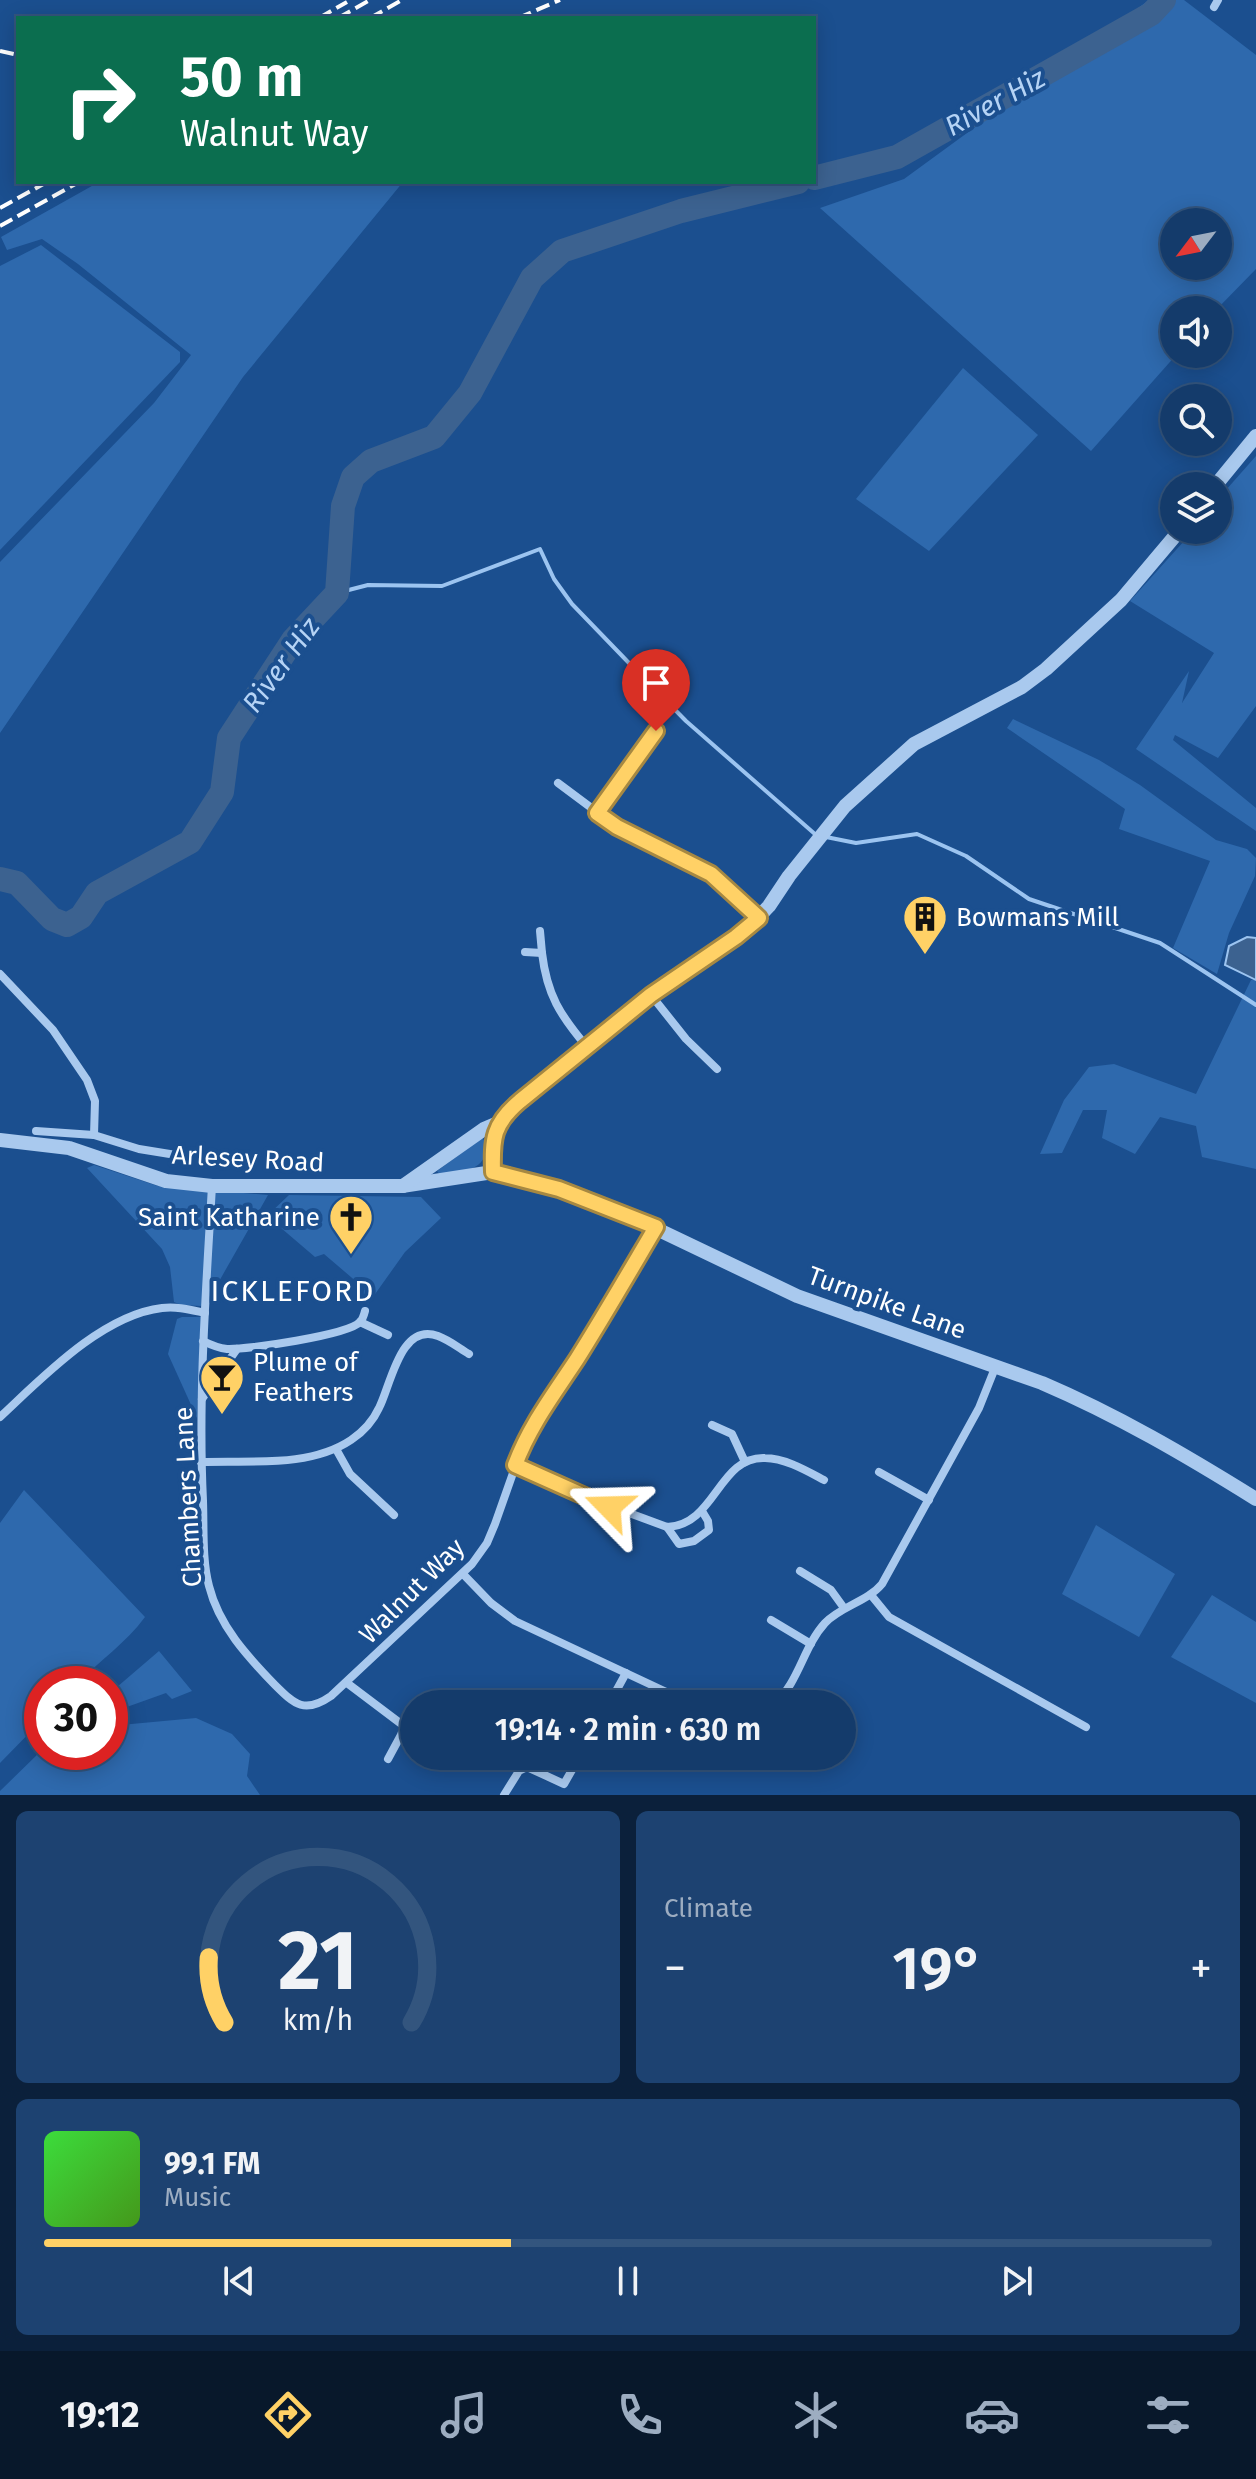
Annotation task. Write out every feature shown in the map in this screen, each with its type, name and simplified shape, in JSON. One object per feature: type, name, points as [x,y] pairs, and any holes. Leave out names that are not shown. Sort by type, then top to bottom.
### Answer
[{"type":"street","points":[[1226,472],[1256,436]]},
{"type":"street","points":[[402,1186],[484,1129],[498,1123],[513,1106],[651,995],[759,918],[845,806],[899,756],[914,744],[1022,687],[1046,669],[1121,600],[1168,544]]},
{"type":"street","points":[[597,813],[656,731]]},
{"type":"street","points":[[558,783],[617,827],[711,874],[759,918]]},
{"type":"street","points":[[540,931],[546,982],[556,1006],[587,1047]]},
{"type":"street","points":[[525,952],[542,953]]},
{"type":"street","points":[[0,974],[53,1030],[87,1080],[95,1101],[94,1135]]},
{"type":"street","points":[[651,995],[686,1039],[717,1069]]},
{"type":"street","points":[[493,1172],[494,1137],[498,1123]]},
{"type":"street","points":[[36,1131],[94,1135],[139,1149],[176,1155],[213,1156]]},
{"type":"street","name":"Arlesey Road","points":[[0,1140],[69,1148],[166,1181],[212,1186],[402,1186],[493,1172]]},
{"type":"street","points":[[131,1168],[139,1149]]},
{"type":"street","name":"Turnpike Lane","points":[[493,1172],[559,1189],[656,1227],[797,1296],[1079,1399],[1208,1469],[1256,1499]]},
{"type":"street","name":"Chambers Lane","points":[[212,1186],[201,1399],[201,1462],[209,1586],[228,1628],[256,1666]]},
{"type":"street","name":"Walnut Way","points":[[256,1666],[285,1696],[305,1706],[326,1700],[463,1574],[487,1543],[525,1439],[591,1337],[656,1227]]},
{"type":"street","points":[[0,1417],[80,1347],[119,1323],[159,1308],[205,1313]]},
{"type":"street","points":[[360,1322],[365,1311]]},
{"type":"street","points":[[203,1341],[215,1347],[237,1349],[307,1339],[360,1322],[388,1335]]},
{"type":"street","points":[[201,1462],[305,1459],[336,1449],[352,1440],[375,1416],[399,1356],[412,1338],[424,1334],[438,1336],[469,1354]]},
{"type":"street","points":[[201,1399],[237,1349]]},
{"type":"street","points":[[788,1690],[823,1625],[844,1608],[871,1595],[882,1584],[979,1408],[995,1368]]},
{"type":"street","points":[[712,1425],[732,1434],[745,1462]]},
{"type":"street","points":[[336,1449],[350,1474],[394,1515]]},
{"type":"street","points":[[515,1465],[567,1490],[667,1527],[689,1522],[702,1511],[730,1473],[756,1458],[775,1459],[824,1480]]},
{"type":"street","points":[[879,1472],[929,1500]]},
{"type":"street","points":[[667,1527],[679,1544],[694,1541],[709,1530],[702,1511]]},
{"type":"street","points":[[800,1571],[831,1590],[844,1608]]},
{"type":"street","points":[[463,1574],[491,1603],[515,1621],[662,1690]]},
{"type":"street","points":[[871,1595],[889,1617],[1086,1727]]},
{"type":"street","points":[[771,1620],[811,1644]]},
{"type":"street","points":[[617,1690],[626,1673]]},
{"type":"street","points":[[347,1683],[404,1726],[388,1759]]},
{"type":"street","points":[[504,1795],[521,1770]]},
{"type":"street","points":[[534,1770],[564,1784],[572,1770]]},
{"type":"shaded area","points":[[1149,0],[1184,0],[1256,55],[1256,269],[1230,296],[1160,296],[1160,368],[1165,368],[1091,451],[820,208],[904,179]]},
{"type":"shaded area","points":[[95,184],[401,184],[243,377],[0,733],[0,562],[154,403],[191,355],[42,239],[7,250],[1,237]]},
{"type":"shaded area","points":[[41,245],[180,352],[180,362],[0,550],[0,266]]},
{"type":"shaded area","points":[[963,368],[1038,435],[929,551],[856,499]]},
{"type":"shaded area","points":[[1256,456],[1256,706],[1218,758],[1175,735],[1173,740],[1256,808],[1256,831],[1136,749],[1189,671],[1182,703],[1214,653],[1130,601],[1181,544],[1232,544],[1232,483]]},
{"type":"shaded area","points":[[1013,719],[1099,760],[1140,785],[1216,840],[1247,849],[1256,858],[1255,876],[1229,933],[1217,974],[1173,948],[1210,861],[1119,829],[1125,809],[1007,728]]},
{"type":"shaded area","points":[[1247,937],[1256,938],[1256,980],[1225,965],[1229,946]]},
{"type":"shaded area","points":[[1251,980],[1256,980],[1256,1169],[1202,1157],[1196,1126],[1160,1117],[1135,1154],[1102,1138],[1107,1110],[1083,1110],[1062,1153],[1040,1154],[1064,1100],[1089,1067],[1114,1064],[1196,1094]]},
{"type":"shaded area","points":[[482,1138],[487,1143],[486,1153],[478,1165],[465,1171],[440,1175],[437,1171]]},
{"type":"shaded area","points":[[94,1165],[158,1186],[268,1195],[213,1292],[201,1306],[174,1302],[170,1267],[162,1249],[87,1168]]},
{"type":"shaded area","points":[[289,1195],[421,1197],[441,1218],[405,1252],[368,1304],[359,1297],[365,1289],[324,1254],[315,1257],[267,1216]]},
{"type":"shaded area","points":[[201,1317],[197,1418],[168,1354],[177,1319]]},
{"type":"shaded area","points":[[24,1490],[145,1617],[96,1666],[24,1666],[24,1738],[0,1763],[0,1523]]},
{"type":"shaded area","points":[[1096,1525],[1175,1574],[1139,1637],[1062,1594]]},
{"type":"shaded area","points":[[1212,1595],[1256,1622],[1256,1703],[1171,1657]]},
{"type":"shaded area","points":[[159,1651],[192,1691],[172,1699],[166,1693],[128,1707],[128,1678]]},
{"type":"shaded area","points":[[196,1718],[232,1734],[250,1754],[247,1776],[260,1795],[0,1795],[0,1791],[24,1768],[24,1770],[128,1770],[128,1724]]},
{"type":"waterway","name":"River Hiz","points":[[816,177],[897,157],[1151,14],[1164,0]]},
{"type":"waterway","name":"River Hiz","points":[[0,879],[17,883],[52,919],[67,925],[81,917],[97,893],[190,842],[222,792],[229,738],[293,640],[337,593],[343,506],[353,477],[371,461],[434,437],[470,393],[532,278],[562,251],[681,211],[790,184]]},
{"type":"waterway","points":[[337,593],[368,585],[442,586],[540,549],[554,579],[572,604],[686,721],[816,835],[856,843],[917,834],[966,856],[1029,899],[1160,943],[1256,1005]]},
{"type":"railway","points":[[342,16],[370,0]]},
{"type":"railway","points":[[374,16],[402,0]]},
{"type":"railway","points":[[523,16],[560,0]]},
{"type":"railway","points":[[322,16],[347,2]]},
{"type":"railway","points":[[0,51],[16,55]]},
{"type":"railway","points":[[0,208],[43,184]]},
{"type":"railway","points":[[0,226],[75,184]]},
{"type":"place","name":"Bowmans Mill","points":[[925,956]]},
{"type":"place","name":"Saint Katharine","points":[[351,1256]]},
{"type":"place","name":"Plume of Feathers","points":[[222,1416]]},
{"type":"district","name":"ICKLEFORD","points":[[293,1291]]},
{"type":"route","points":[[609,1507],[515,1465],[525,1439],[543,1408],[591,1337],[656,1227],[559,1189],[507,1173],[493,1172],[493,1145],[495,1130],[502,1116],[651,995],[759,918],[711,874],[617,827],[597,813],[656,731]]}]
